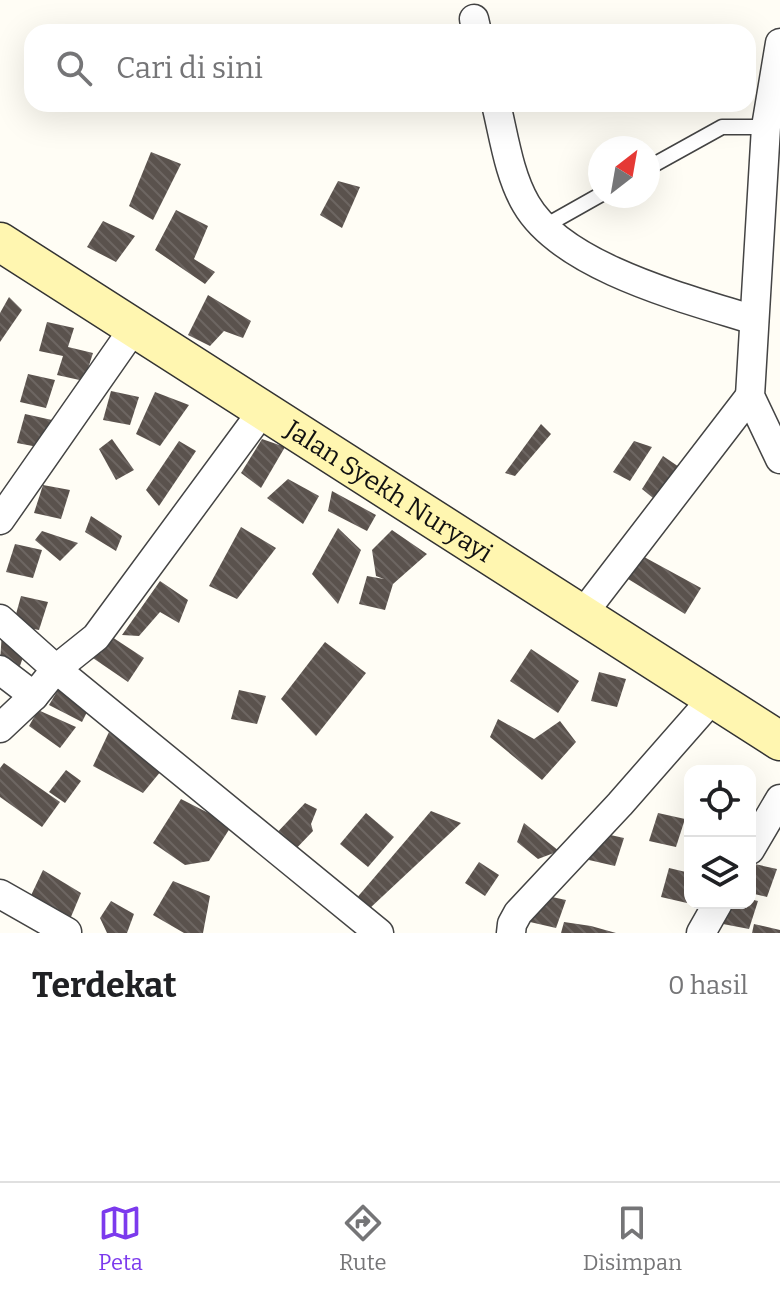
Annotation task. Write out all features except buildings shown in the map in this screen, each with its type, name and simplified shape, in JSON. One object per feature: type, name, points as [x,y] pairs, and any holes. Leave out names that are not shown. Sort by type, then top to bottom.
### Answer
[{"type":"main road","name":"Jalan Syekh Nuryayi","points":[[0,242],[780,741]]},
{"type":"street","points":[[780,43],[766,127],[750,396],[780,459]]},
{"type":"street","points":[[498,112],[517,184],[527,207],[564,242],[633,280],[754,320]]},
{"type":"street","points":[[0,520],[134,328]]},
{"type":"street","points":[[581,616],[750,396]]},
{"type":"street","points":[[0,728],[34,696],[56,669],[96,637],[264,409]]},
{"type":"street","points":[[0,619],[56,669],[379,933]]},
{"type":"street","points":[[0,670],[34,696]]},
{"type":"street","points":[[511,933],[518,913],[713,698]]},
{"type":"street","points":[[756,840],[780,799]]},
{"type":"street","points":[[0,894],[67,932]]},
{"type":"street","points":[[701,933],[715,909]]},
{"type":"lane","points":[[660,161],[722,127],[766,127]]},
{"type":"lane","points":[[545,226],[588,202]]}]
